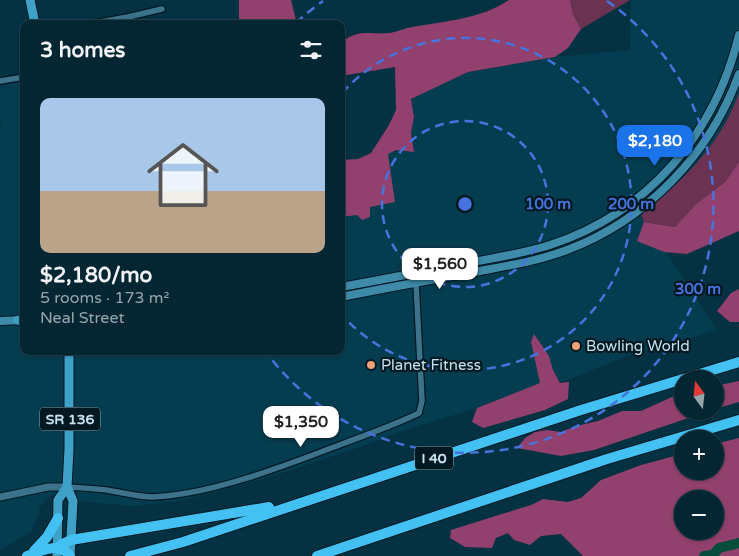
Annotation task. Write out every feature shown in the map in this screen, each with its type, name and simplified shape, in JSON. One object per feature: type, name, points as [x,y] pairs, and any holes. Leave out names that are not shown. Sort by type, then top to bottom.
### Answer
[{"type":"highway","name":"I 40","points":[[130,556],[183,542],[581,410],[739,362]]},
{"type":"highway","points":[[317,556],[598,462],[739,420]]},
{"type":"highway","points":[[57,552],[62,544],[70,540],[245,512],[314,498]]},
{"type":"highway","points":[[28,555],[47,538],[58,518]]},
{"type":"highway","points":[[28,555],[46,548],[57,552],[64,550],[70,556]]},
{"type":"main road","points":[[30,0],[34,20]]},
{"type":"main road","points":[[345,286],[524,252],[573,236],[626,206],[667,172],[686,150],[717,100],[729,70],[739,35]]},
{"type":"main road","points":[[345,296],[526,261],[558,252],[602,234],[622,222],[662,191],[688,164],[712,131],[739,74]]},
{"type":"main road","points":[[0,321],[20,321]]},
{"type":"main road","points":[[63,355],[69,368]]},
{"type":"main road","name":"SR 136","points":[[69,355],[67,487],[73,500],[70,556]]},
{"type":"main road","name":"SR 136","points":[[57,552],[58,500],[67,487]]},
{"type":"street","points":[[115,20],[162,9]]},
{"type":"street","points":[[0,82],[20,78]]},
{"type":"street","points":[[0,497],[48,487],[111,490],[134,496],[177,495],[211,488],[316,454],[398,423],[419,413],[422,401],[416,283]]},
{"type":"shaded area","points":[[239,0],[291,0],[296,20],[239,20]]},
{"type":"shaded area","points":[[509,0],[570,0],[573,14],[581,29],[568,48],[555,57],[468,72],[411,99],[414,117],[411,133],[414,152],[396,150],[388,154],[395,202],[370,207],[370,217],[362,220],[357,215],[345,216],[345,160],[358,159],[371,153],[396,110],[395,67],[345,75],[345,40],[354,35],[365,33],[390,33],[450,21],[475,15]]},
{"type":"shaded area","points":[[570,0],[630,0],[581,29],[573,14]]},
{"type":"shaded area","points":[[631,0],[739,0],[739,93],[736,102],[717,137],[693,170],[641,214],[717,330],[627,356],[560,383],[553,370],[549,356],[534,335],[531,342],[540,383],[477,408],[405,430],[279,474],[178,501],[134,506],[87,502],[51,495],[39,508],[39,515],[32,530],[0,550],[0,127],[2,127],[0,119],[0,86],[20,81],[20,355],[345,355],[345,216],[357,215],[362,220],[370,217],[370,207],[390,170],[388,154],[396,150],[414,152],[411,133],[414,117],[411,99],[468,72],[555,57],[630,50]]},
{"type":"shaded area","points":[[739,93],[739,162],[725,182],[696,204],[675,227],[644,222],[641,214],[685,175],[711,145],[722,129]]},
{"type":"shaded area","points":[[739,162],[739,231],[687,254],[664,252],[637,241],[644,222],[675,227],[696,204],[725,182]]},
{"type":"shaded area","points":[[739,289],[739,322],[730,322],[717,311],[731,293]]},
{"type":"shaded area","points":[[534,334],[549,356],[553,370],[560,383],[569,382],[568,399],[545,410],[483,428],[472,422],[477,408],[540,383],[531,342]]},
{"type":"shaded area","points":[[739,381],[739,402],[724,406],[724,384]]},
{"type":"shaded area","points":[[674,396],[674,420],[682,420],[594,450],[561,456],[517,448],[525,438],[535,432],[547,430],[561,432],[598,421],[622,411],[641,411]]},
{"type":"shaded area","points":[[739,438],[739,556],[583,556],[561,534],[541,536],[530,545],[514,540],[508,533],[496,538],[492,548],[465,547],[450,538],[451,530],[531,505],[543,499],[568,502],[581,498],[601,480],[641,465],[674,456],[674,480],[724,480],[724,442]]},
{"type":"waterway","points":[[704,556],[713,555],[719,548],[739,543]]},
{"type":"place","name":"Bowling World","points":[[576,346]]},
{"type":"place","name":"Planet Fitness","points":[[371,365]]}]
